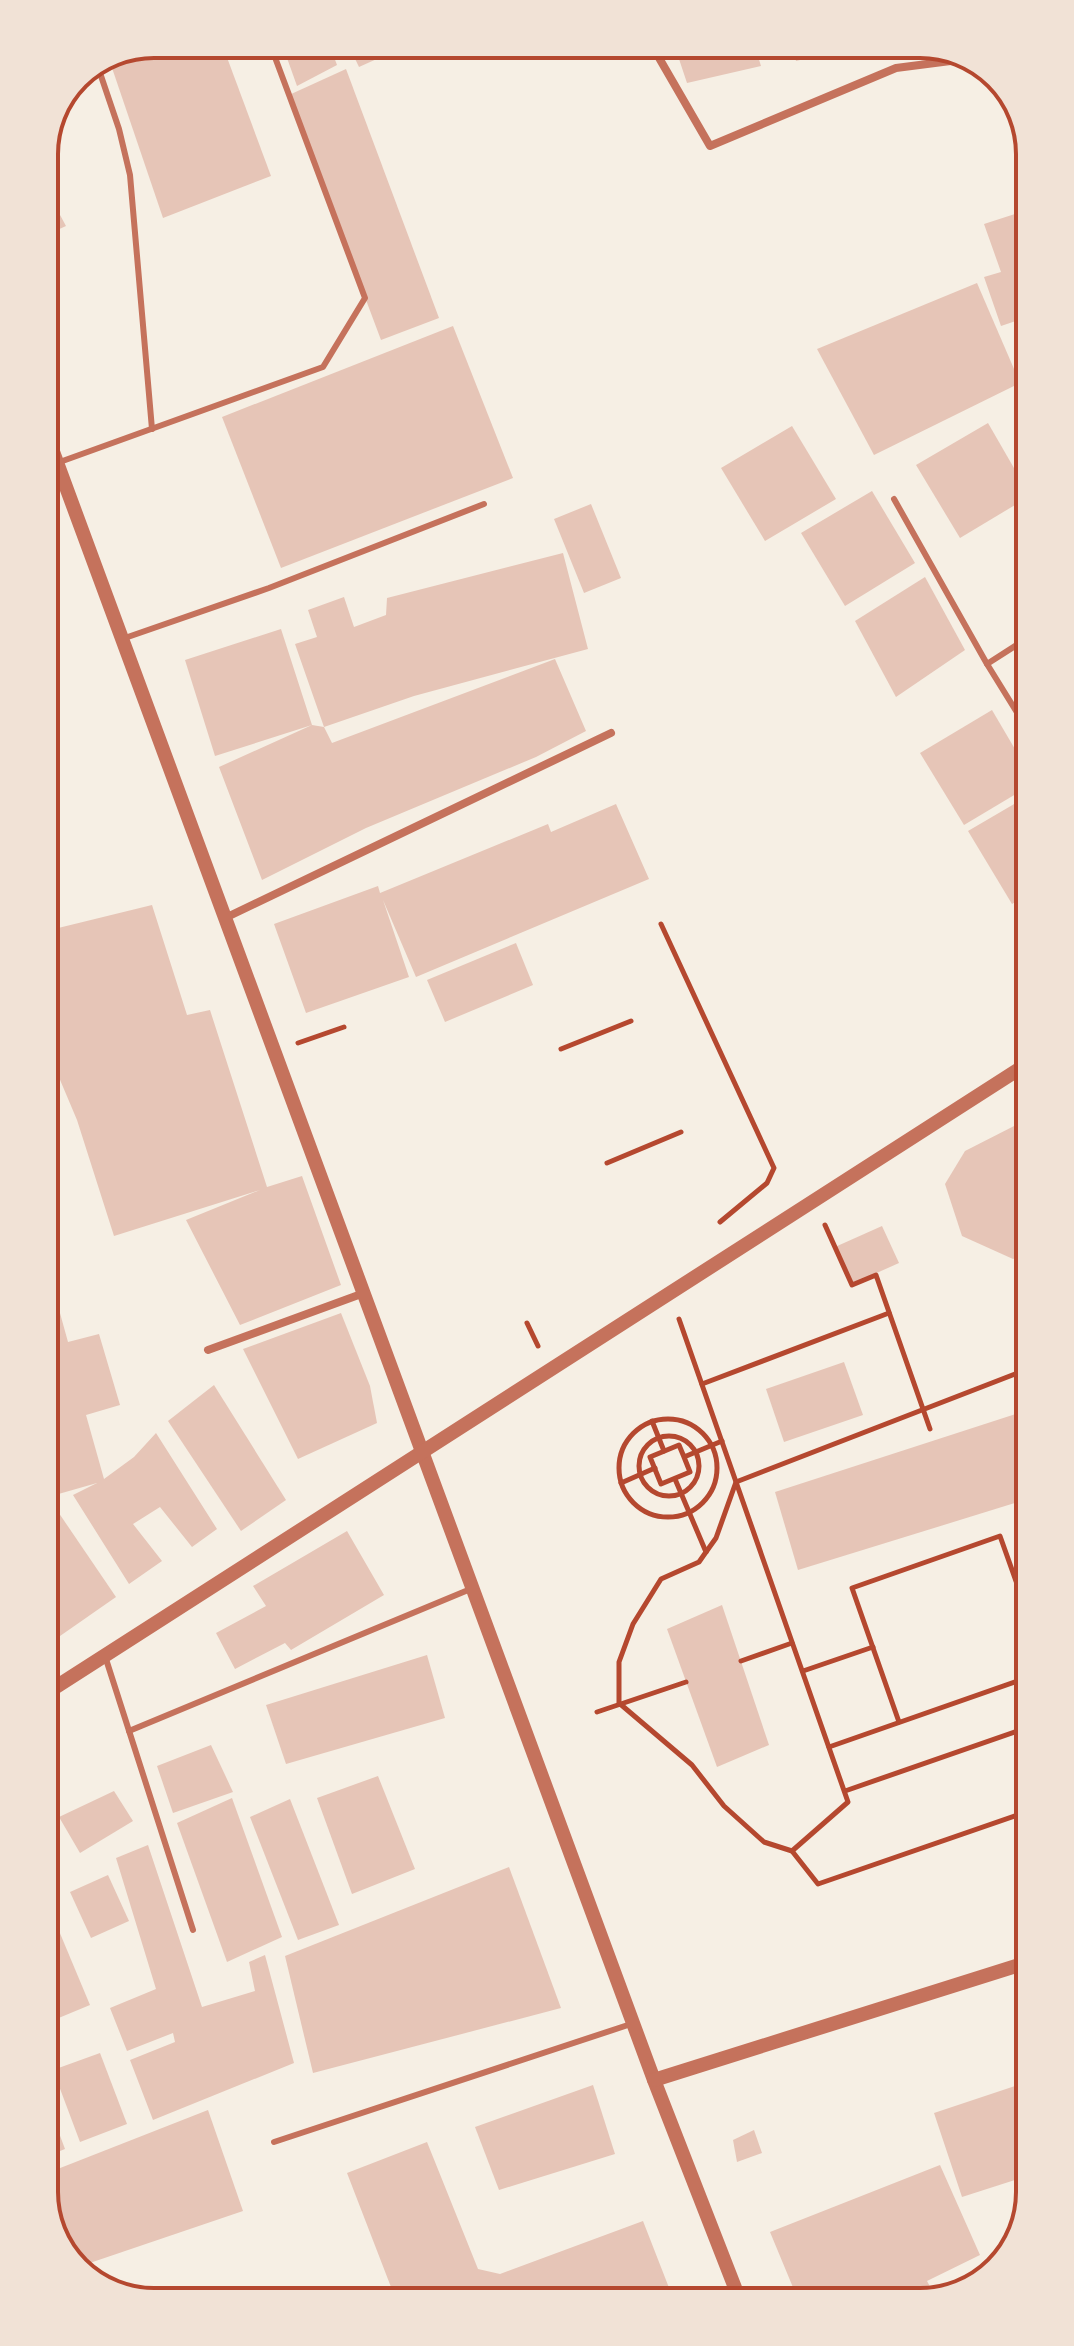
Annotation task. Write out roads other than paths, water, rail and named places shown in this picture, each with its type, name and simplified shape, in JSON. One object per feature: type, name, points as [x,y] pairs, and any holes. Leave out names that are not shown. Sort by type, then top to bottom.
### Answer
[{"type":"street","points":[[659,58],[710,146],[896,68],[946,62]]},
{"type":"street","points":[[58,466],[654,2080],[735,2288]]},
{"type":"street","points":[[225,918],[611,733]]},
{"type":"street","points":[[58,1686],[421,1449],[1016,1071]]},
{"type":"street","points":[[208,1350],[364,1293]]},
{"type":"street","points":[[654,2080],[1016,1966]]},
{"type":"lane","points":[[58,463],[323,367],[365,298],[275,58]]},
{"type":"lane","points":[[100,75],[130,175],[152,429]]},
{"type":"lane","points":[[894,499],[1016,711]]},
{"type":"lane","points":[[122,639],[269,588],[484,504]]},
{"type":"lane","points":[[987,664],[1016,645]]},
{"type":"lane","points":[[129,1731],[473,1588]]},
{"type":"lane","points":[[105,1656],[193,1930]]},
{"type":"lane","points":[[274,2142],[634,2023]]}]
